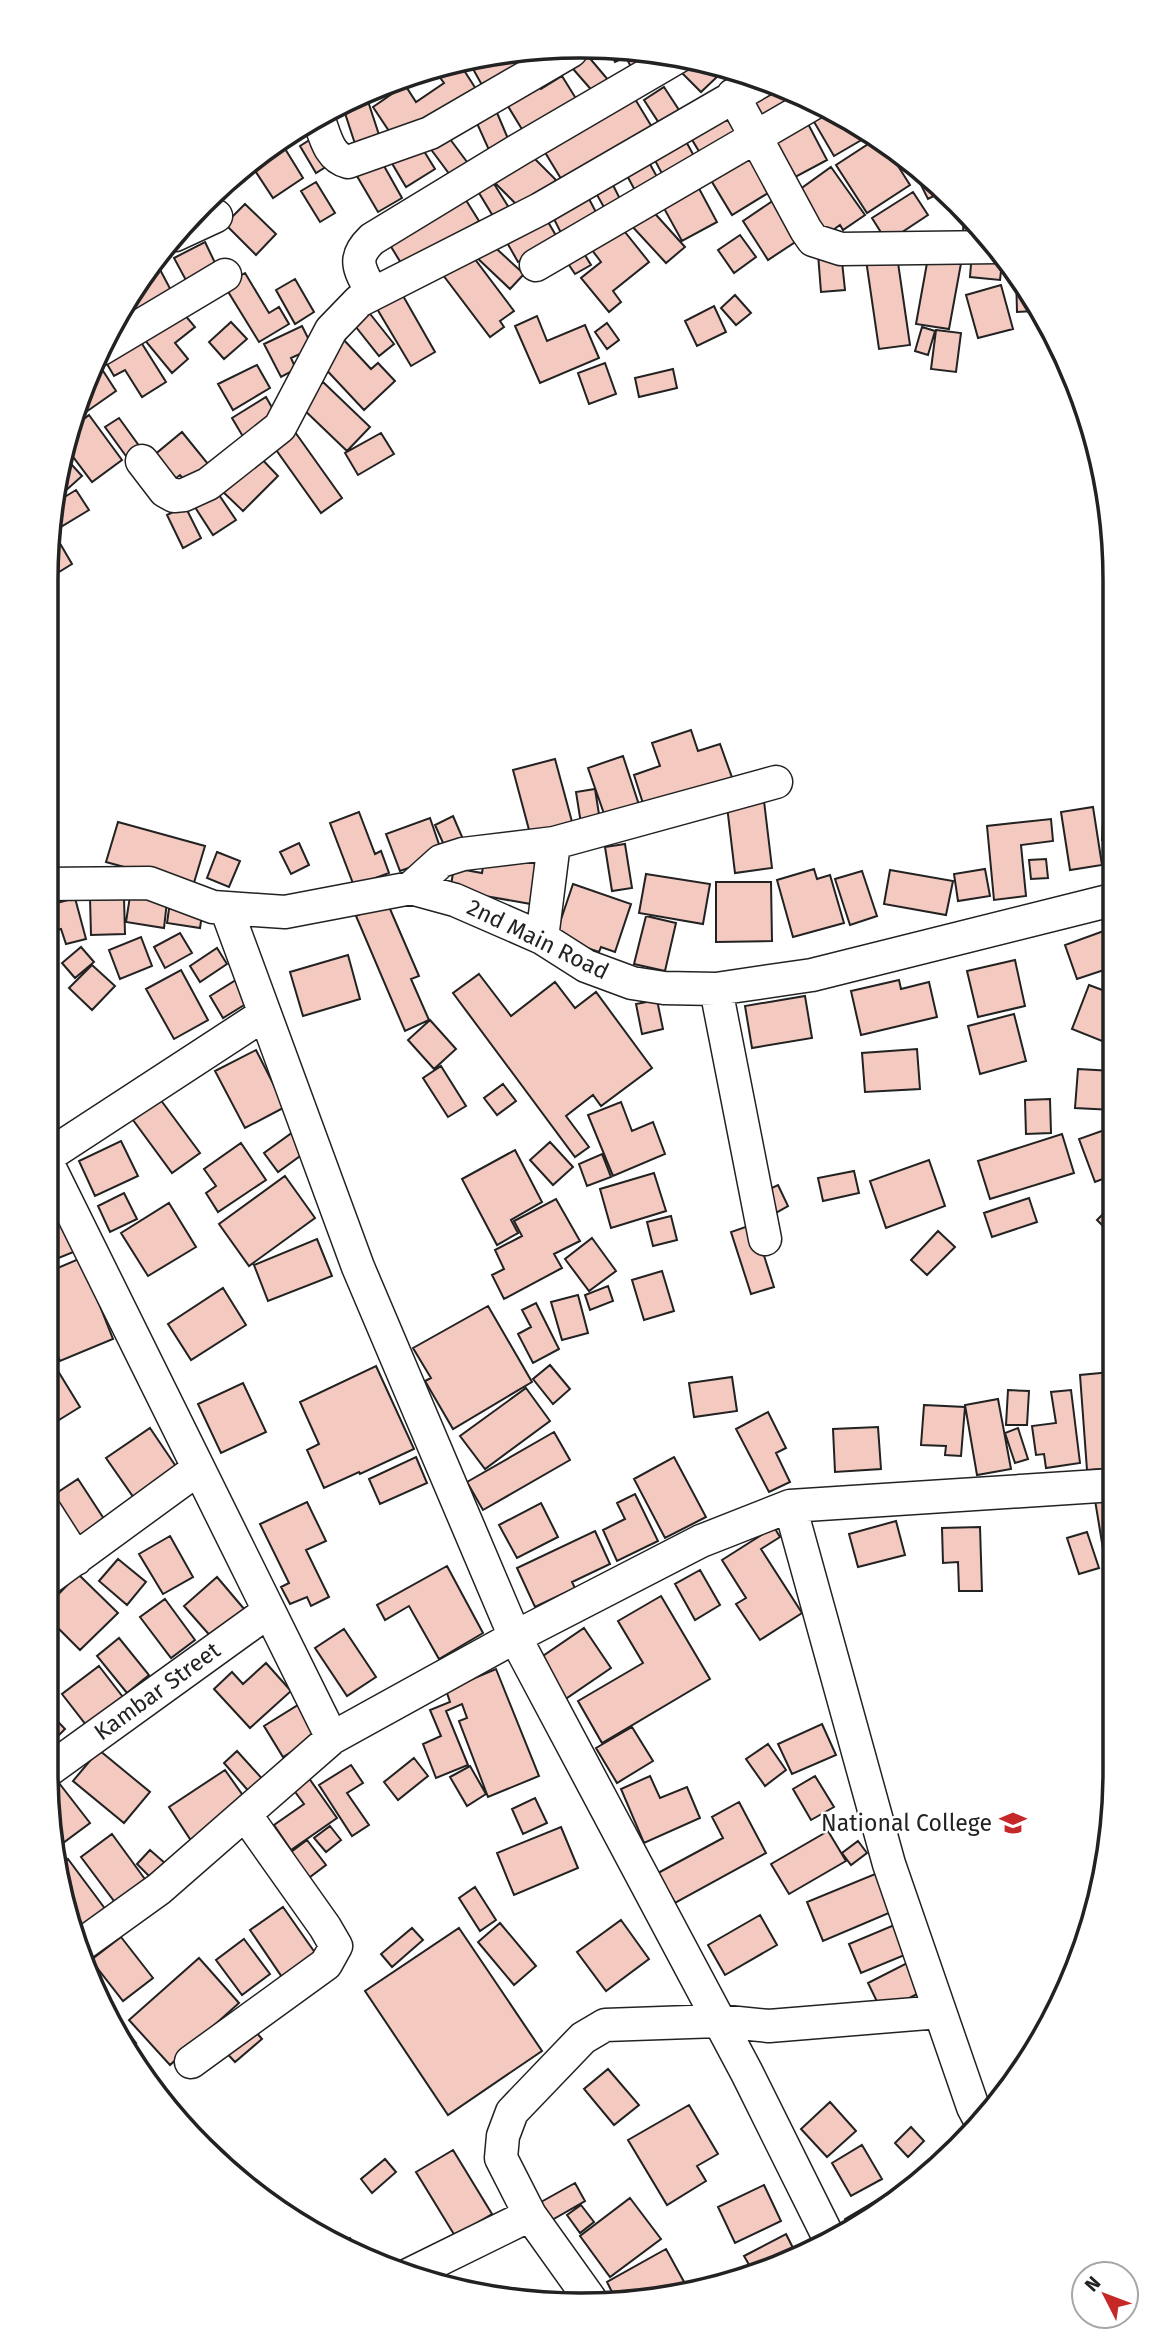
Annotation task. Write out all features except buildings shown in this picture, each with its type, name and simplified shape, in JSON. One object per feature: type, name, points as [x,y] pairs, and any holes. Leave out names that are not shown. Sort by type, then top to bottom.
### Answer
[{"type":"street","points":[[322,127],[331,151],[338,160],[348,162],[430,133],[558,59]]},
{"type":"street","points":[[372,294],[358,264],[361,250],[372,239],[664,65]]},
{"type":"street","points":[[142,461],[165,491],[174,496],[184,495],[208,484],[280,427],[331,330],[359,301],[540,209],[751,86]]},
{"type":"street","points":[[733,95],[813,240],[841,249],[983,247]]},
{"type":"street","points":[[537,265],[627,210],[758,138],[805,109]]},
{"type":"street","points":[[198,224],[216,216]]},
{"type":"street","points":[[117,339],[225,275]]},
{"type":"street","points":[[411,888],[441,861],[463,854],[554,843],[776,782]]},
{"type":"street","points":[[542,938],[554,843]]},
{"type":"street","name":"2nd Main Road","points":[[58,884],[149,883],[213,908],[285,912],[411,888],[456,900],[542,938],[586,966],[632,983],[664,988],[716,989],[812,975],[1103,902]]},
{"type":"street","points":[[226,908],[358,1267],[515,1637],[747,2073],[826,2232]]},
{"type":"street","points":[[716,989],[765,1238]]},
{"type":"street","points":[[58,1150],[265,1014]]},
{"type":"street","points":[[58,1183],[332,1738]]},
{"type":"street","points":[[58,1572],[198,1469]]},
{"type":"street","points":[[86,1941],[159,1889],[332,1738],[515,1637],[701,1541],[790,1506],[1103,1486]]},
{"type":"street","points":[[790,1506],[888,1864],[976,2113]]},
{"type":"street","points":[[58,1531],[76,1559]]},
{"type":"street","name":"Kambar Street","points":[[58,1763],[269,1611]]},
{"type":"street","points":[[191,2062],[326,1964],[336,1946],[245,1814]]},
{"type":"street","points":[[586,2293],[530,2215],[501,2158],[503,2136],[512,2112],[583,2038],[605,2025],[719,2021],[769,2026],[940,2012]]},
{"type":"street","points":[[421,2269],[530,2215]]},
{"type":"place","name":"National College","points":[[1013,1823]]}]
